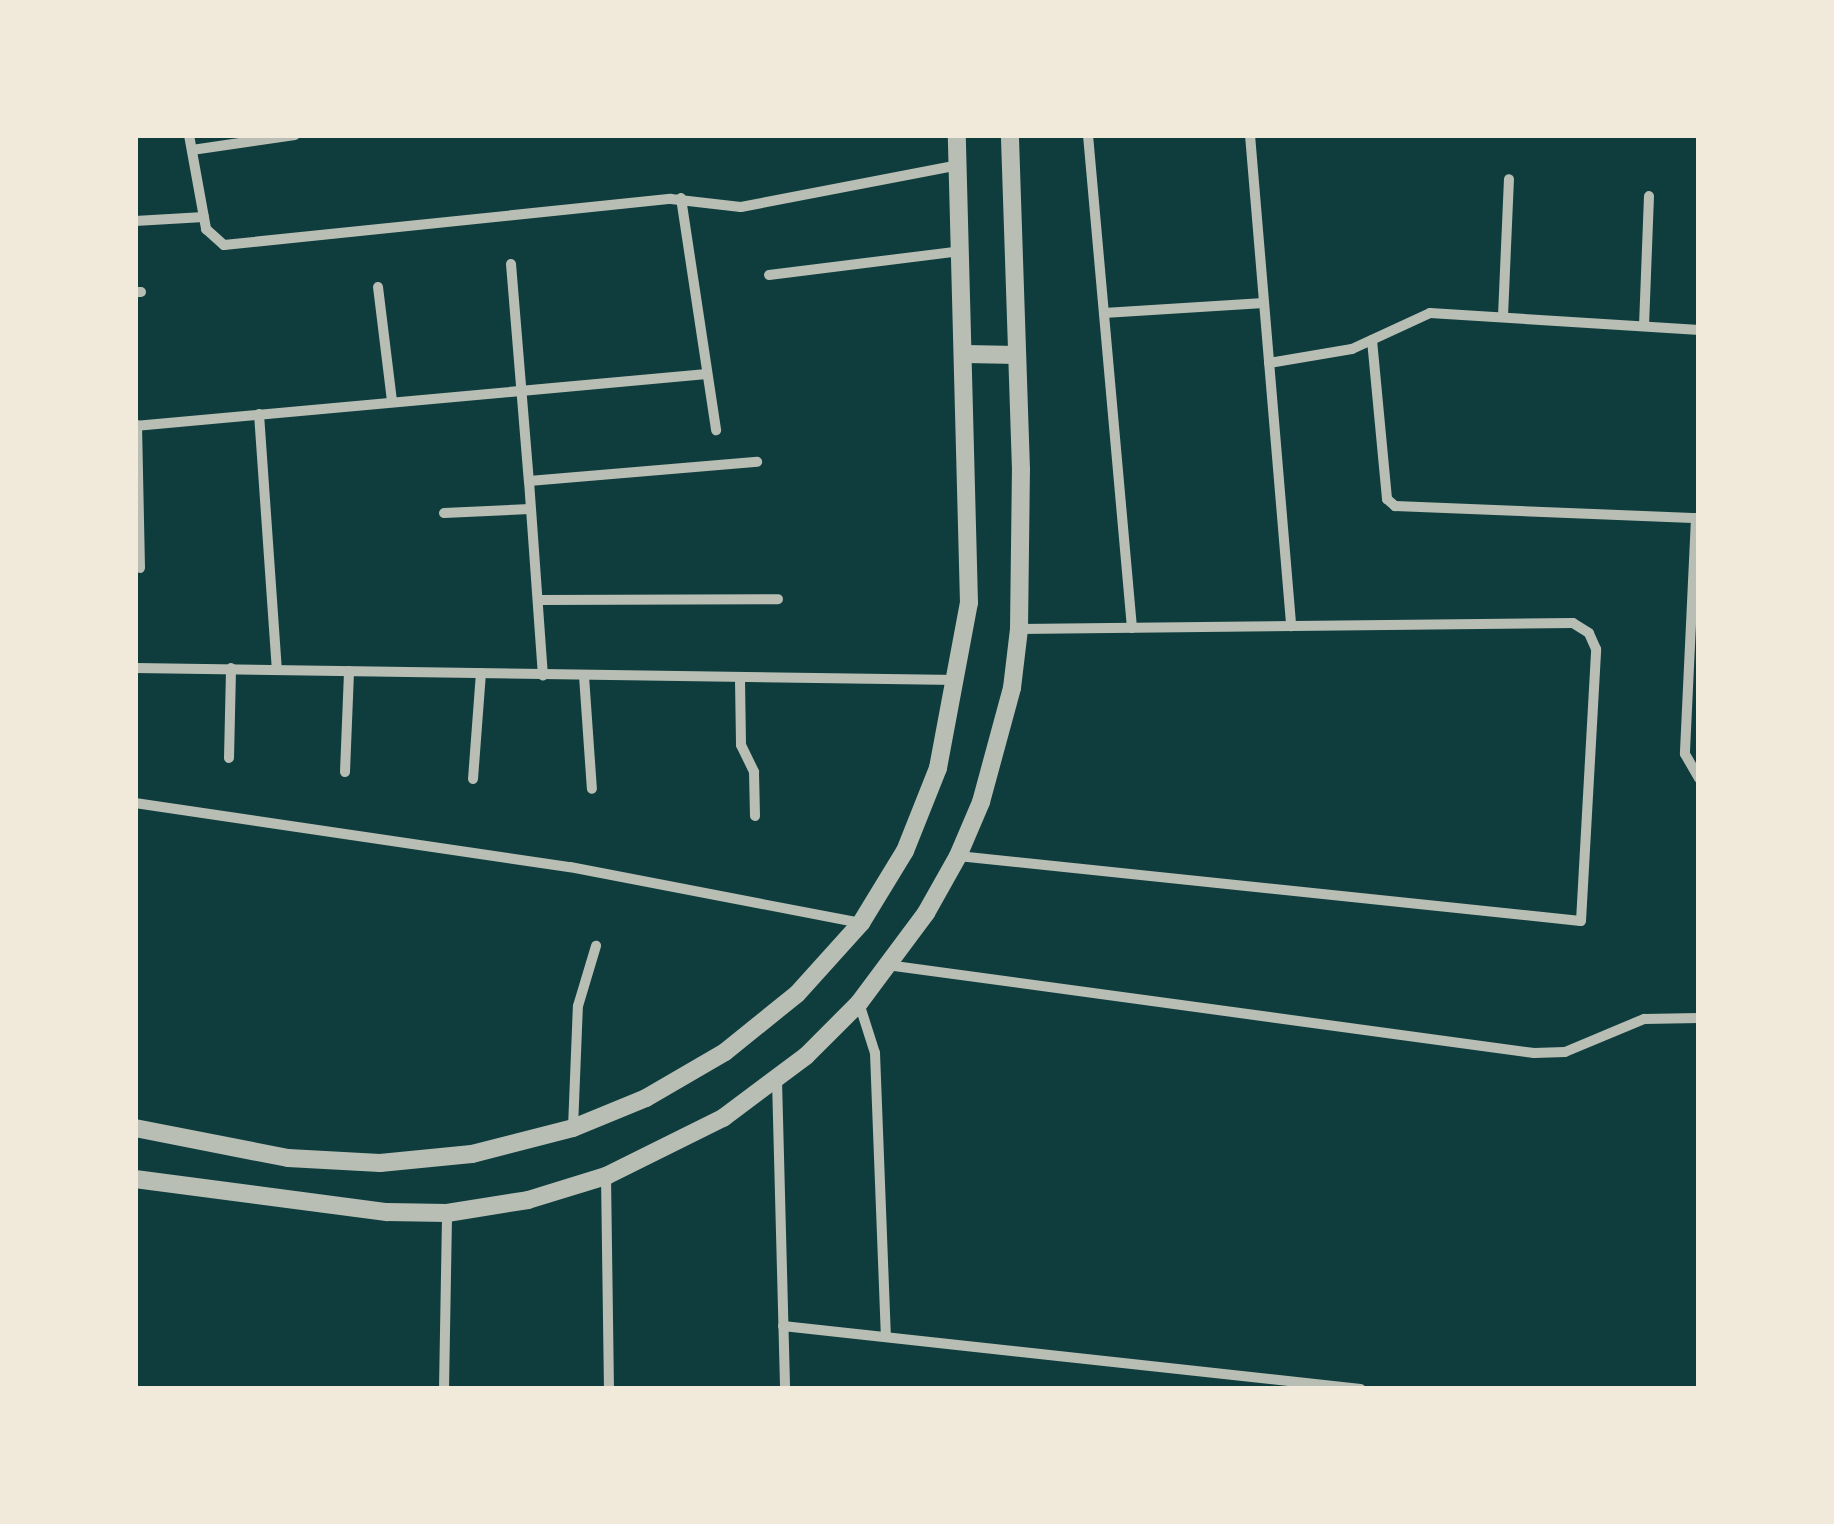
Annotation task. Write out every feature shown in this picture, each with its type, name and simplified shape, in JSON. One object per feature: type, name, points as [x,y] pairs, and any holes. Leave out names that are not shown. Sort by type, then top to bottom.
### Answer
[{"type":"street","points":[[189,135],[206,229],[224,245],[681,198],[762,205],[959,166]]},
{"type":"street","points":[[192,150],[296,135]]},
{"type":"street","points":[[135,1128],[288,1158],[380,1163],[472,1154],[573,1128],[646,1098],[725,1052],[797,994],[861,924],[905,851],[938,768],[958,680],[969,602],[966,354],[957,135]]},
{"type":"street","points":[[135,1179],[325,1208],[447,1213],[528,1200],[606,1176],[666,1150],[777,1080],[859,1003],[958,856],[999,745],[1020,629],[1010,135]]},
{"type":"street","points":[[1088,135],[1132,628]]},
{"type":"street","points":[[1250,135],[1291,626]]},
{"type":"street","points":[[1503,316],[1509,179]]},
{"type":"street","points":[[1644,326],[1650,196]]},
{"type":"street","points":[[681,198],[716,430]]},
{"type":"street","points":[[135,221],[204,217]]},
{"type":"street","points":[[769,276],[962,251]]},
{"type":"street","points":[[511,264],[542,675]]},
{"type":"street","points":[[378,287],[392,401]]},
{"type":"street","points":[[1104,313],[1264,304]]},
{"type":"street","points":[[1269,363],[1372,340],[1430,313],[1699,330]]},
{"type":"street","points":[[1372,340],[1387,499],[1395,506],[1697,518],[1685,754],[1699,778]]},
{"type":"street","points":[[966,354],[1017,356]]},
{"type":"street","points":[[140,568],[136,426],[707,374]]},
{"type":"street","points":[[259,414],[277,669]]},
{"type":"street","points":[[528,481],[756,462]]},
{"type":"street","points":[[444,513],[530,509]]},
{"type":"street","points":[[538,600],[778,599]]},
{"type":"street","points":[[958,856],[1581,921],[1596,649],[1589,632],[1573,623],[1020,629]]},
{"type":"street","points":[[135,668],[740,680],[958,680]]},
{"type":"street","points":[[229,758],[232,668]]},
{"type":"street","points":[[345,772],[349,670]]},
{"type":"street","points":[[474,778],[481,673]]},
{"type":"street","points":[[584,676],[592,789]]},
{"type":"street","points":[[740,680],[741,745],[754,772],[755,816]]},
{"type":"street","points":[[135,803],[570,867],[861,924]]},
{"type":"street","points":[[573,1128],[578,1006],[596,946]]},
{"type":"street","points":[[886,965],[1520,1052],[1565,1052],[1644,1018],[1699,1018]]},
{"type":"street","points":[[859,1003],[875,1053],[886,1336]]},
{"type":"street","points":[[777,1080],[784,1389]]},
{"type":"street","points":[[606,1176],[608,1389]]},
{"type":"street","points":[[444,1389],[447,1213]]},
{"type":"street","points":[[783,1326],[1361,1389]]}]
